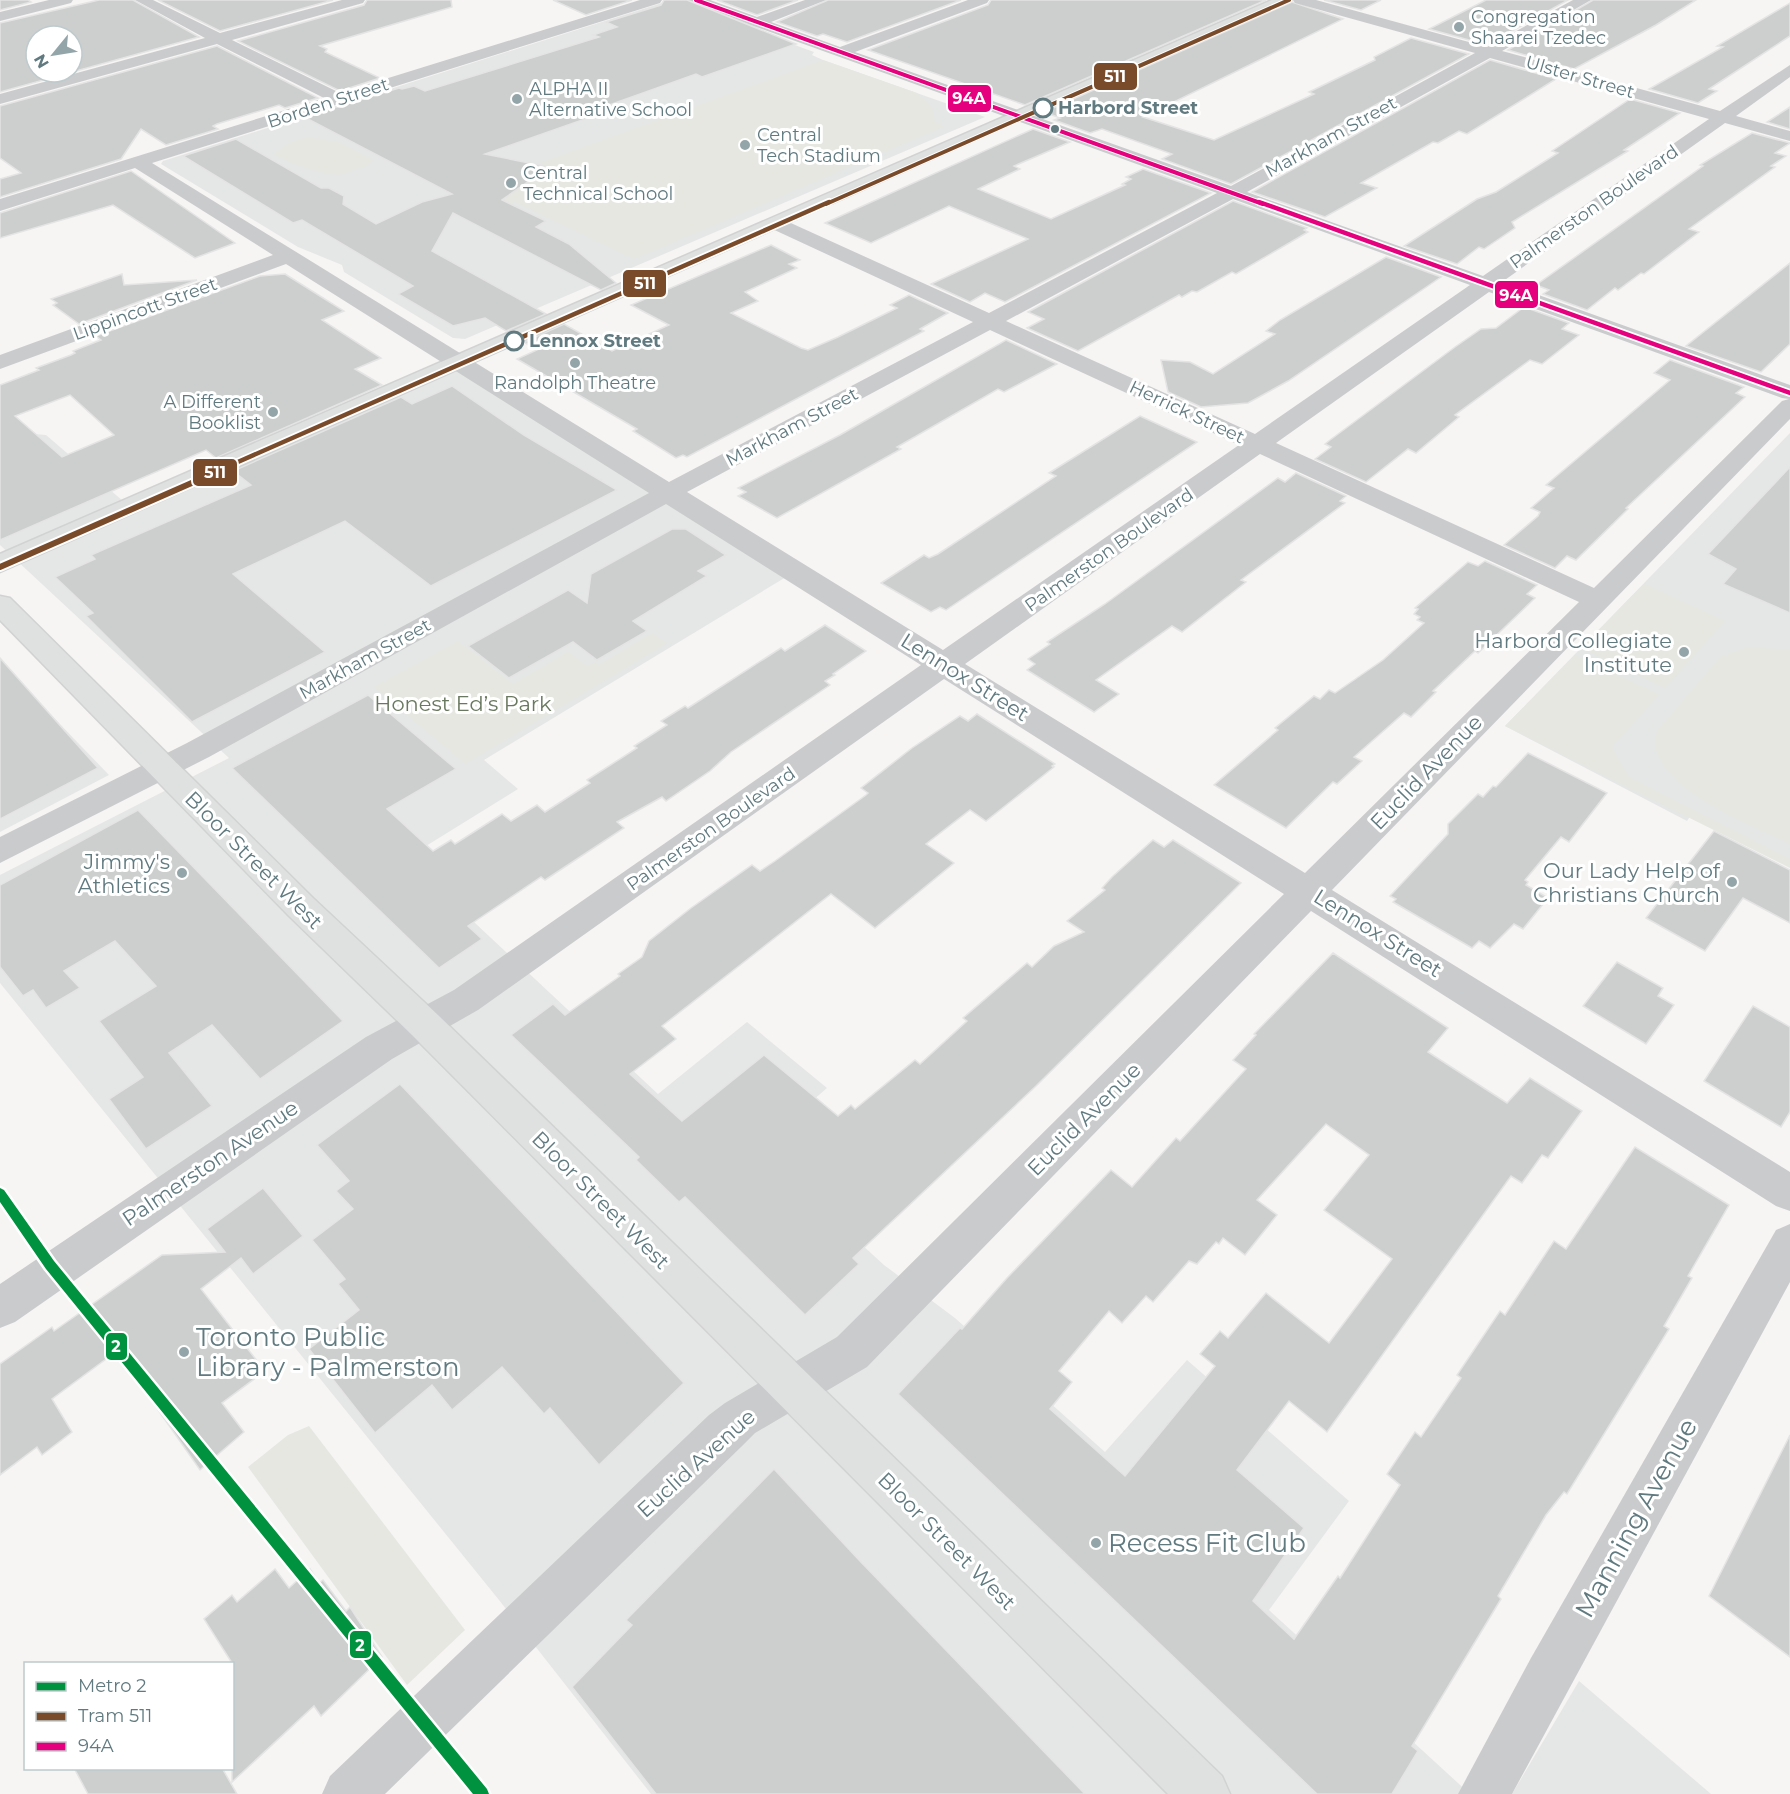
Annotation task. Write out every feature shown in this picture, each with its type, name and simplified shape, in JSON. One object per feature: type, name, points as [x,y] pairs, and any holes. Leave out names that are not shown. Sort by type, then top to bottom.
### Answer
[{"type":"main road","points":[[0,564],[1284,0]]},
{"type":"main road","name":"Bloor Street West","points":[[0,604],[163,770],[425,1025],[1204,1794]]},
{"type":"street","points":[[0,16],[66,0]]},
{"type":"street","points":[[142,0],[340,100]]},
{"type":"street","points":[[0,99],[358,0]]},
{"type":"street","name":"Borden Street","points":[[0,205],[655,0]]},
{"type":"street","points":[[696,0],[1790,393]]},
{"type":"street","points":[[756,22],[819,0]]},
{"type":"street","points":[[840,52],[982,0]]},
{"type":"street","name":"Ulster Street","points":[[1300,0],[1790,136]]},
{"type":"street","name":"Markham Street","points":[[0,851],[127,784],[163,770],[669,492],[1231,192],[1584,0]]},
{"type":"street","name":"Palmerston Boulevard","points":[[425,1025],[466,1000],[946,665],[1790,70]]},
{"type":"street","name":"Lennox Street","points":[[139,163],[1311,892],[1790,1193]]},
{"type":"street","name":"Herrick Street","points":[[776,223],[1598,600]]},
{"type":"street","name":"Lippincott Street","points":[[0,362],[289,256]]},
{"type":"street","name":"Euclid Avenue","points":[[348,1794],[725,1431],[740,1418],[852,1352],[1311,892],[1477,719],[1790,406]]},
{"type":"street","name":"Palmerston Avenue","points":[[0,1308],[380,1048],[425,1025]]},
{"type":"street","name":"Manning Avenue","points":[[1484,1794],[1554,1664],[1790,1243]]},
{"type":"shaded area","name":"Central Technical School","points":[[671,0],[814,52],[812,55],[823,60],[985,117],[465,339],[453,338],[344,272],[342,265],[298,247],[161,164],[163,161]]},
{"type":"shaded area","points":[[460,362],[796,571],[484,760],[518,789],[426,846],[428,879],[658,1094],[747,1022],[827,1088],[757,1149],[884,1265],[955,1318],[1105,1452],[1187,1360],[1349,1501],[1269,1610],[1470,1794],[651,1794],[499,1600],[0,983],[0,875],[229,758],[0,545],[0,403],[35,434],[46,435],[130,507]]},
{"type":"shaded area","name":"Harbord Collegiate Institute","points":[[1790,433],[1790,866],[1691,815],[1687,821],[1505,726]]},
{"type":"shaded area","points":[[0,662],[109,775],[0,832]]},
{"type":"shaded area","points":[[1579,1681],[1711,1794],[1512,1794]]},
{"type":"green space","name":"Central Tech Stadium","points":[[823,60],[917,93],[932,107],[935,122],[945,126],[634,259],[515,202],[504,206],[491,198],[537,164]]},
{"type":"green space","points":[[308,137],[341,143],[374,161],[363,168],[335,174],[307,168],[274,154],[289,143]]},
{"type":"green space","points":[[1644,584],[1725,621],[1665,688],[1581,648]]},
{"type":"green space","name":"Honest Ed’s Park","points":[[652,633],[667,643],[465,764],[374,687],[458,641],[513,684],[568,652],[587,666],[595,662],[599,665]]},
{"type":"green space","points":[[1748,647],[1790,650],[1790,844],[1702,800],[1681,784],[1665,767],[1656,749],[1658,729],[1720,657]]},
{"type":"green space","points":[[1575,655],[1659,695],[1612,747],[1629,777],[1790,859],[1790,868],[1505,726]]},
{"type":"green space","points":[[309,1426],[465,1630],[407,1685],[248,1467],[288,1435]]},
{"type":"building","points":[[0,0],[28,0],[31,2],[0,10]]},
{"type":"building","points":[[99,0],[133,0],[199,37],[84,69],[84,24],[24,24],[24,84],[29,84],[0,92],[0,23]]},
{"type":"building","points":[[158,0],[333,0],[220,31]]},
{"type":"building","points":[[367,0],[451,0],[452,7],[320,46],[327,49],[325,52],[380,78],[340,91],[238,41],[364,5]]},
{"type":"building","points":[[553,0],[632,0],[586,15]]},
{"type":"building","points":[[664,0],[687,0],[796,44],[702,77],[696,74],[581,115],[588,118],[485,154],[549,167],[502,200],[546,221],[536,227],[569,244],[616,283],[601,290],[453,213],[432,251],[546,314],[506,331],[485,318],[453,326],[398,294],[413,286],[302,220],[293,223],[183,156],[236,139],[321,188],[329,188],[344,196],[343,204],[376,224],[422,202],[452,194],[304,117],[399,88],[414,86],[425,91],[599,37],[593,35],[617,27],[606,22],[661,5]]},
{"type":"building","points":[[717,0],[798,0],[757,15]]},
{"type":"building","points":[[828,0],[961,0],[847,42],[823,34],[817,36],[777,22]]},
{"type":"building","points":[[991,0],[1266,0],[1025,105],[868,50],[988,5]]},
{"type":"building","points":[[1324,0],[1381,0],[1361,10]]},
{"type":"building","points":[[1486,0],[1568,0],[1487,45],[1429,29]]},
{"type":"building","points":[[1593,0],[1696,0],[1656,25],[1574,69],[1508,50]]},
{"type":"building","points":[[1292,2],[1343,19],[1143,117],[1214,140],[1314,94],[1309,92],[1375,60],[1374,57],[1411,38],[1469,54],[1231,184],[1162,159],[1172,154],[1102,129],[1090,133],[1054,120],[1060,118],[1044,112]]},
{"type":"building","points":[[1790,3],[1790,36],[1709,89],[1717,91],[1698,103],[1649,89],[1723,47],[1717,46]]},
{"type":"building","points":[[217,46],[318,98],[285,108],[279,105],[217,124],[213,126],[218,129],[166,145],[141,129],[121,159],[0,197],[0,179],[21,173],[0,158],[0,106]]},
{"type":"building","points":[[1490,60],[1556,79],[1467,134],[1459,131],[1438,143],[1433,142],[1361,183],[1377,188],[1325,217],[1252,192]]},
{"type":"building","points":[[1630,99],[1680,113],[1624,150],[1628,151],[1512,222],[1515,228],[1484,249],[1479,247],[1457,264],[1404,246],[1477,199],[1496,192],[1558,153],[1552,151]]},
{"type":"building","points":[[1790,107],[1790,129],[1767,122]]},
{"type":"building","points":[[1033,129],[1070,142],[1014,166],[1020,169],[978,189],[1051,219],[1125,185],[1122,184],[1131,179],[1126,177],[1143,169],[1211,193],[1005,302],[985,293],[970,302],[931,284],[1028,239],[949,206],[871,243],[825,223]]},
{"type":"building","points":[[1752,133],[1790,143],[1775,153],[1786,156],[1771,166],[1775,167],[1689,229],[1699,232],[1644,274],[1641,273],[1618,290],[1615,288],[1587,310],[1543,294],[1549,290],[1536,285],[1703,166],[1700,165]]},
{"type":"building","points":[[131,171],[235,243],[195,258],[113,205],[0,238],[0,213]]},
{"type":"building","points":[[1233,201],[1307,228],[1304,230],[1308,232],[1236,274],[1232,272],[1197,292],[1192,291],[1182,297],[1179,295],[1078,351],[1027,328],[1044,319],[1028,312]]},
{"type":"building","points":[[771,245],[800,260],[789,264],[797,268],[745,292],[758,301],[731,313],[801,348],[808,350],[838,337],[897,308],[890,305],[909,295],[948,313],[920,329],[924,331],[687,457],[683,455],[676,458],[633,431],[637,429],[517,359],[537,350],[524,342],[564,324],[612,351],[669,325],[631,305]]},
{"type":"building","points":[[1386,257],[1441,277],[1288,381],[1248,403],[1201,407],[1168,392],[1161,360],[1190,362],[1213,374],[1275,334],[1266,331],[1280,320]]},
{"type":"building","points":[[1790,263],[1790,344],[1761,372],[1686,346]]},
{"type":"building","points":[[122,274],[124,285],[197,280],[79,324],[53,305],[57,303],[51,299]]},
{"type":"building","points":[[285,274],[344,311],[322,320],[381,358],[355,369],[382,385],[216,458],[206,450],[0,540],[0,385],[39,370],[36,368],[71,355],[75,353],[73,351],[101,340],[96,336],[260,276]],"holes":[[[70,395],[114,435],[62,457],[15,416]]]},
{"type":"building","points":[[1524,307],[1569,323],[1562,329],[1579,335],[1542,364],[1530,360],[1455,415],[1459,417],[1416,453],[1408,449],[1366,482],[1315,459],[1331,447],[1325,444],[1330,440],[1455,347],[1481,329],[1496,328]]},
{"type":"building","points":[[1006,340],[1057,364],[1004,392],[998,389],[897,447],[901,449],[777,518],[738,496],[746,492],[738,488],[840,435]]},
{"type":"building","points":[[1670,360],[1744,387],[1736,393],[1745,397],[1626,508],[1628,509],[1576,560],[1567,556],[1555,568],[1504,545],[1538,516],[1540,512],[1531,508],[1554,488],[1546,485],[1670,380],[1654,373]]},
{"type":"building","points":[[452,386],[524,435],[617,490],[431,586],[345,521],[233,574],[325,652],[192,722],[86,616],[93,613],[55,577],[95,559],[91,555],[251,485],[233,471],[401,397],[412,404]]},
{"type":"building","points":[[1140,416],[1197,442],[946,610],[940,607],[931,612],[881,583],[924,555],[929,558],[938,554],[1056,476],[1049,473]]},
{"type":"building","points":[[1790,467],[1790,613],[1723,584],[1736,569],[1708,554]]},
{"type":"building","points":[[1296,473],[1346,496],[1340,501],[1345,503],[1241,580],[1246,582],[1182,632],[1172,626],[1096,680],[1119,694],[1094,712],[1027,670],[1035,664],[1028,659],[1050,644],[1047,642],[1105,604],[1278,478],[1285,482]]},
{"type":"building","points":[[672,529],[686,529],[726,555],[698,571],[707,576],[633,621],[647,631],[597,660],[573,642],[509,678],[468,646],[568,590],[587,603],[591,574]]},
{"type":"building","points":[[1485,561],[1537,585],[1527,594],[1535,598],[1478,653],[1475,651],[1433,691],[1436,692],[1411,717],[1404,713],[1354,757],[1362,761],[1337,784],[1333,782],[1286,828],[1214,785],[1278,730],[1275,728],[1314,696],[1320,699],[1329,690],[1335,693],[1383,660],[1424,623],[1417,620],[1420,617],[1414,614],[1418,609],[1415,608],[1468,562],[1478,566]]},
{"type":"building","points":[[825,625],[866,651],[825,681],[830,685],[731,752],[710,771],[666,801],[662,797],[617,822],[624,828],[545,880],[541,877],[468,926],[482,939],[439,968],[232,768],[368,695],[456,769],[387,809],[433,851],[451,840],[455,844],[502,814],[511,821],[537,805],[545,812],[590,783],[587,780],[637,748],[634,746],[667,725],[661,721],[685,706],[688,708],[781,648],[785,651]]},
{"type":"building","points":[[0,658],[98,768],[0,819]]},
{"type":"building","points":[[977,714],[1055,764],[1052,766],[1054,767],[986,821],[970,810],[926,844],[954,863],[875,928],[831,894],[662,1026],[676,1039],[630,1074],[682,1121],[764,1055],[838,1116],[851,1105],[855,1109],[915,1060],[920,1064],[967,1021],[963,1018],[1027,963],[1032,967],[1054,946],[1084,932],[1067,921],[1105,890],[1102,888],[1112,877],[1153,840],[1164,847],[1173,840],[1241,883],[1036,1086],[853,1258],[859,1264],[805,1315],[685,1197],[679,1202],[636,1160],[639,1157],[511,1035],[553,1004],[565,1015],[620,976],[618,974],[642,957],[649,941],[691,908],[752,865],[760,871],[775,861],[866,795],[868,793],[861,788],[912,748],[960,716],[968,721]]},
{"type":"building","points":[[1528,753],[1607,793],[1569,842],[1561,837],[1525,880],[1528,882],[1526,885],[1548,898],[1523,929],[1514,924],[1490,948],[1479,941],[1472,948],[1393,902],[1396,899],[1390,896],[1448,834],[1448,824],[1478,794],[1483,797],[1493,786],[1496,787]]},
{"type":"building","points":[[138,810],[343,1021],[260,1079],[212,1025],[169,1053],[212,1106],[146,1149],[109,1099],[143,1077],[99,1021],[156,986],[115,941],[64,971],[80,988],[46,1008],[33,990],[23,996],[0,967],[0,885]]},
{"type":"building","name":"Our Lady Help of Christians Church","points":[[1714,831],[1790,870],[1790,923],[1743,898],[1705,951],[1646,918]]},
{"type":"building","points":[[1333,953],[1448,1028],[1428,1052],[1507,1103],[1530,1078],[1582,1111],[1548,1158],[1542,1155],[1522,1183],[1511,1176],[1327,1432],[1289,1401],[1237,1470],[1304,1528],[1253,1601],[1294,1639],[1338,1576],[1340,1578],[1400,1485],[1387,1474],[1415,1432],[1421,1437],[1461,1378],[1457,1375],[1500,1311],[1505,1315],[1554,1241],[1566,1249],[1635,1147],[1729,1205],[1688,1276],[1692,1278],[1664,1326],[1669,1329],[1567,1494],[1564,1492],[1546,1515],[1498,1596],[1501,1599],[1412,1746],[1418,1751],[1392,1794],[1317,1794],[898,1394],[1111,1170],[1132,1187],[1176,1138],[1180,1141],[1246,1069],[1233,1060],[1256,1035],[1254,1034]],"holes":[[[1326,1124],[1369,1155],[1324,1210],[1392,1259],[1329,1343],[1266,1293],[1228,1338],[1220,1331],[1200,1354],[1215,1366],[1125,1476],[1050,1409],[1072,1382],[1059,1371],[1109,1311],[1122,1323],[1146,1296],[1153,1302],[1189,1261],[1197,1264],[1216,1242],[1219,1244],[1223,1238],[1245,1255],[1277,1215],[1257,1200]]]},
{"type":"building","points":[[1617,962],[1663,988],[1658,996],[1674,1005],[1646,1044],[1583,1006]]},
{"type":"building","points":[[1753,1006],[1790,1027],[1790,1112],[1781,1127],[1704,1081]]},
{"type":"building","points":[[400,1084],[684,1383],[599,1465],[550,1408],[544,1414],[502,1367],[452,1410],[432,1385],[375,1433],[309,1349],[359,1310],[338,1284],[345,1279],[312,1240],[353,1209],[336,1191],[349,1181],[317,1145]]},
{"type":"building","points":[[263,1188],[303,1236],[253,1274],[241,1258],[201,1289],[265,1371],[222,1403],[244,1432],[200,1470],[117,1351],[52,1399],[72,1432],[42,1455],[37,1447],[0,1475],[0,1364],[52,1327],[54,1331],[162,1255],[225,1252],[207,1229]]},
{"type":"building","points":[[1790,1435],[1790,1657],[1709,1596]]},
{"type":"building","points":[[774,1469],[1085,1794],[656,1794],[572,1687],[632,1625],[626,1620]]},
{"type":"building","points":[[275,1569],[289,1588],[310,1569],[319,1583],[323,1580],[346,1611],[350,1607],[382,1657],[321,1716],[314,1706],[232,1782],[234,1662],[231,1662],[204,1619],[232,1595],[237,1602]]},
{"type":"building","points":[[75,1770],[223,1770],[237,1794],[88,1794]]},
{"type":"metro line","name":"2","points":[[0,1193],[50,1265],[482,1794]]},
{"type":"tram line","name":"511","points":[[0,567],[1289,0]]},
{"type":"transit line","name":"94A","points":[[696,0],[1790,393]]},
{"type":"place","name":"Congregation Shaarei Tzedec","points":[[1459,27]]},
{"type":"place","name":"ALPHA II Alternative School","points":[[517,99]]},
{"type":"place","name":"Harbord Street","points":[[1043,108]]},
{"type":"place","name":"Central Tech Stadium","points":[[745,145]]},
{"type":"place","name":"Central Technical School","points":[[511,183]]},
{"type":"place","name":"Lennox Street","points":[[514,341]]},
{"type":"place","name":"Randolph Theatre","points":[[575,363]]},
{"type":"place","name":"A Different Booklist","points":[[273,412]]},
{"type":"place","name":"Harbord Collegiate Institute","points":[[1684,652]]},
{"type":"place","name":"Jimmy's Athletics","points":[[182,873]]},
{"type":"place","name":"Our Lady Help of Christians Church","points":[[1732,882]]},
{"type":"place","name":"Toronto Public Library - Palmerston","points":[[184,1352]]},
{"type":"place","name":"Recess Fit Club","points":[[1096,1543]]}]
